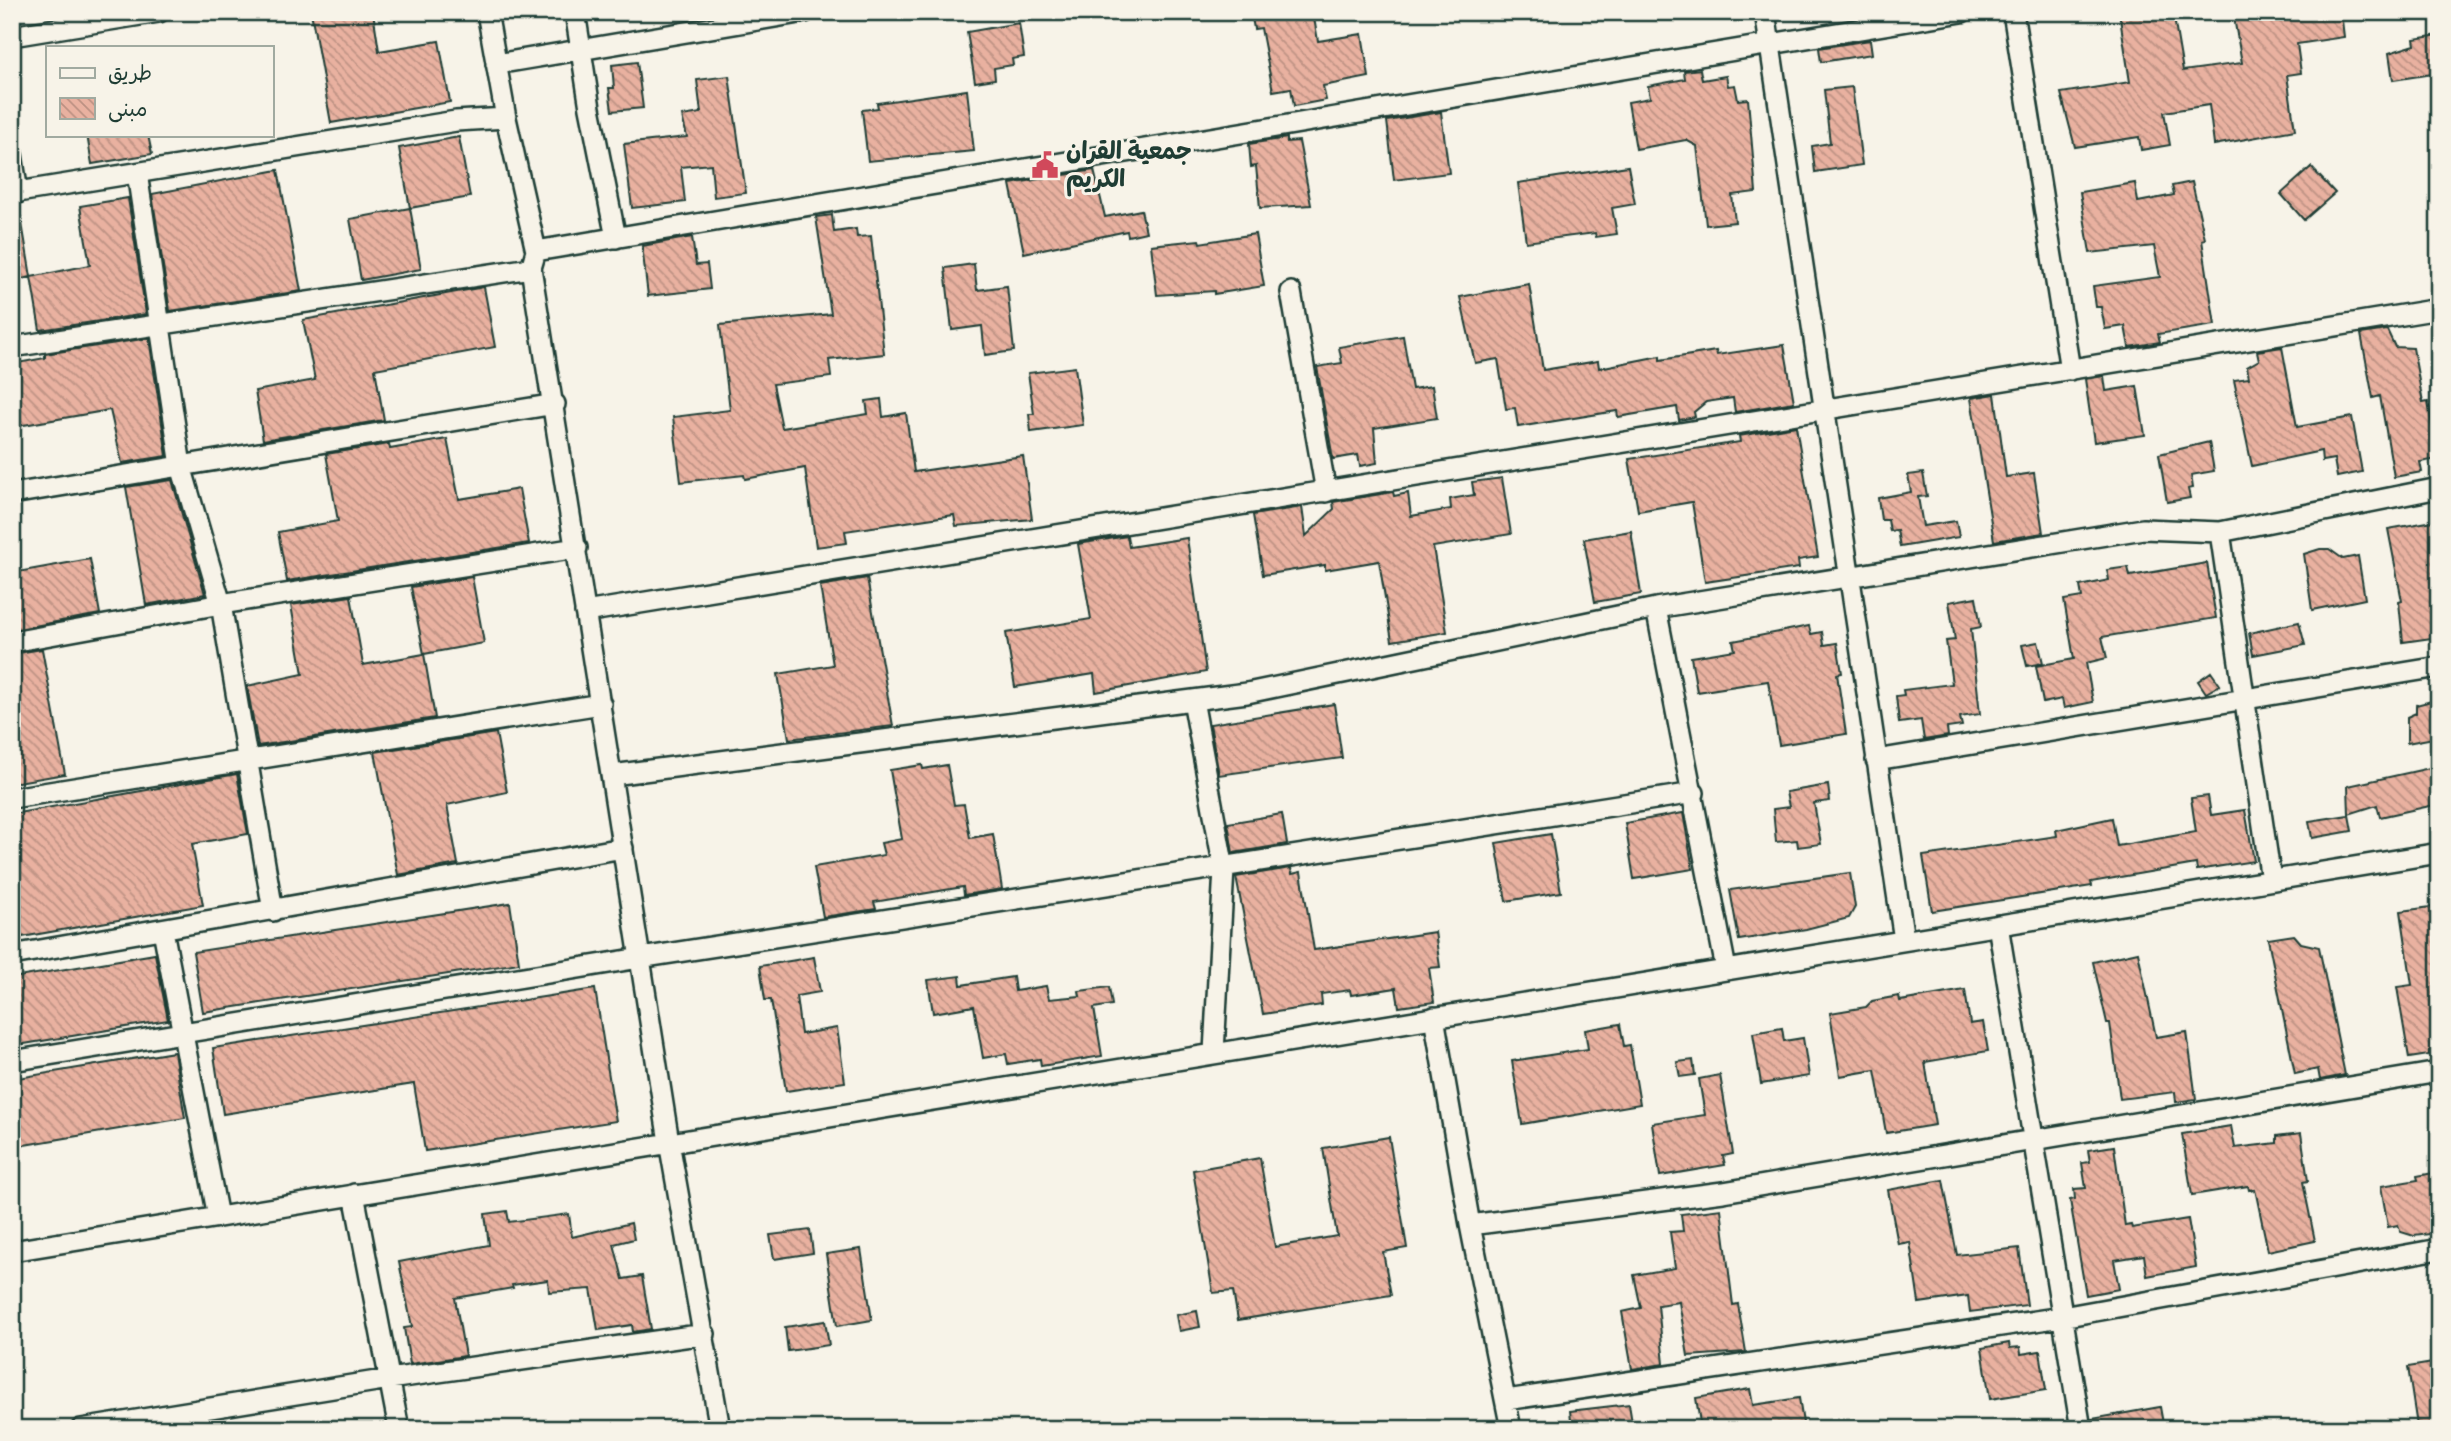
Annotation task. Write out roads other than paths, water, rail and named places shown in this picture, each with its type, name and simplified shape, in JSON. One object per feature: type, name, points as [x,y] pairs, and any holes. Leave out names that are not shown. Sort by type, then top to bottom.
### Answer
[{"type":"street","points":[[12,37],[159,12]]},
{"type":"street","points":[[487,12],[533,260],[585,612],[669,1142],[720,1429]]},
{"type":"street","points":[[575,12],[616,238]]},
{"type":"street","points":[[496,64],[805,12]]},
{"type":"street","points":[[1765,12],[1904,940]]},
{"type":"street","points":[[12,347],[533,260],[616,238],[1962,12]]},
{"type":"street","points":[[2013,12],[2070,370]]},
{"type":"street","points":[[12,155],[15,193],[456,121],[506,118]]},
{"type":"street","points":[[136,173],[181,466],[221,604],[273,911]]},
{"type":"street","points":[[1290,292],[1326,492]]},
{"type":"street","points":[[585,612],[2439,309]]},
{"type":"street","points":[[12,494],[555,404]]},
{"type":"street","points":[[612,775],[1247,693],[1656,608],[2143,529],[2220,532],[2439,488]]},
{"type":"street","points":[[2220,532],[2272,880]]},
{"type":"street","points":[[12,642],[221,604],[577,548]]},
{"type":"street","points":[[1656,608],[1726,969]]},
{"type":"street","points":[[1876,760],[2439,667]]},
{"type":"street","points":[[1194,700],[1224,869],[1214,1052]]},
{"type":"street","points":[[12,798],[601,704]]},
{"type":"street","points":[[12,1061],[640,958],[1224,869],[1694,793]]},
{"type":"street","points":[[12,955],[623,848]]},
{"type":"street","points":[[12,1251],[2439,853]]},
{"type":"street","points":[[1998,925],[2081,1429]]},
{"type":"street","points":[[163,930],[218,1217]]},
{"type":"street","points":[[1434,1017],[1469,1225],[1511,1429]]},
{"type":"street","points":[[1469,1225],[1723,1192],[2439,1072]]},
{"type":"street","points":[[354,1194],[399,1429]]},
{"type":"street","points":[[1506,1400],[2062,1317],[2439,1249]]},
{"type":"street","points":[[81,1429],[389,1379],[705,1334]]},
{"type":"place","name":"جمعية القران الكريم","points":[[1045,165]]}]
